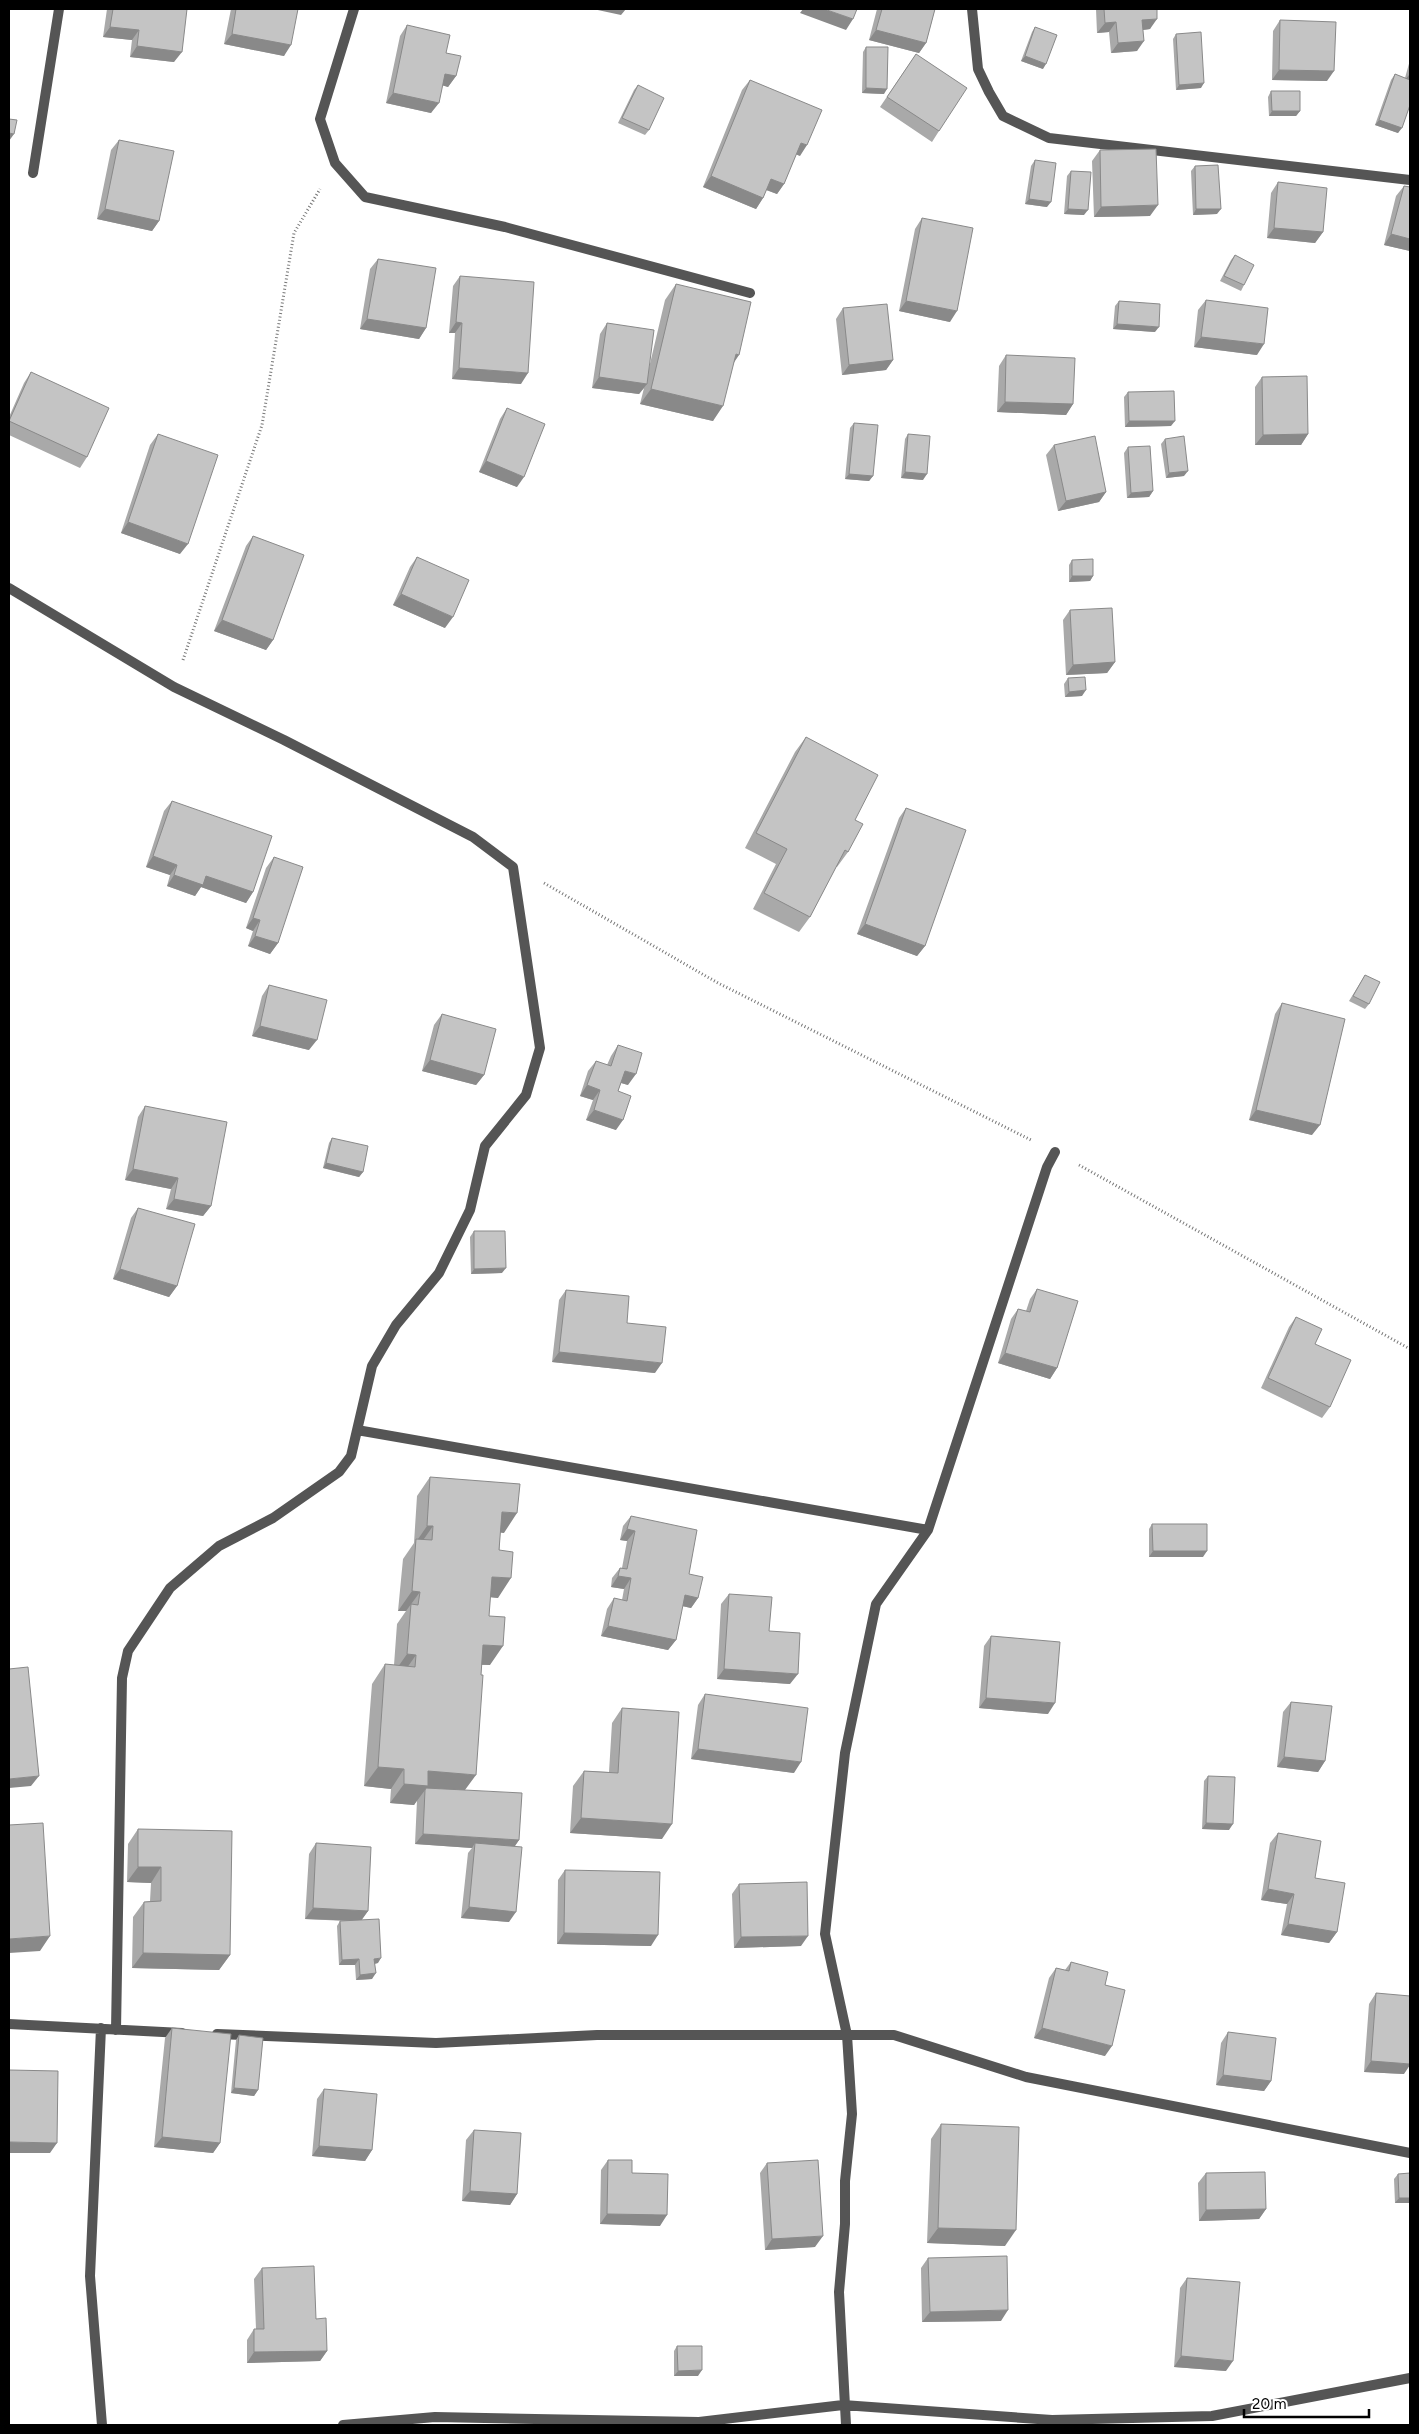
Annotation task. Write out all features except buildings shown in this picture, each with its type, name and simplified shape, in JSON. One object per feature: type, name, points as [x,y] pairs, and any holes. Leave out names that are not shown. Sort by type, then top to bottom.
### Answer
[{"type":"street","points":[[33,173],[59,9]]},
{"type":"street","points":[[354,9],[320,119],[335,163],[365,197],[505,227],[750,293]]},
{"type":"street","points":[[972,9],[978,69],[1003,116],[1049,138],[1410,180]]},
{"type":"street","points":[[9,588],[174,687],[284,740],[473,837],[513,867],[540,1048],[526,1095],[484,1146],[470,1210],[439,1273],[396,1325],[372,1366],[350,1456],[339,1472],[273,1518],[219,1546],[170,1588],[128,1651],[122,1678],[116,2030]]},
{"type":"street","points":[[846,2425],[843,2405],[840,2292],[845,2224],[845,2182],[852,2114],[847,2035],[825,1934],[845,1753],[876,1604],[928,1530],[1047,1167],[1055,1152]]},
{"type":"street","points":[[357,1430],[928,1530]]},
{"type":"street","points":[[9,2024],[199,2034],[436,2043],[596,2035],[894,2035],[1026,2077],[1410,2153]]},
{"type":"street","points":[[101,2028],[90,2276],[102,2425]]},
{"type":"street","points":[[343,2425],[435,2417],[699,2422],[843,2405],[1052,2420],[1212,2416],[1410,2378]]},
{"type":"path","points":[[174,687],[262,425],[294,233],[335,163]]},
{"type":"path","points":[[513,867],[718,983],[1055,1152],[1410,1349]]}]
